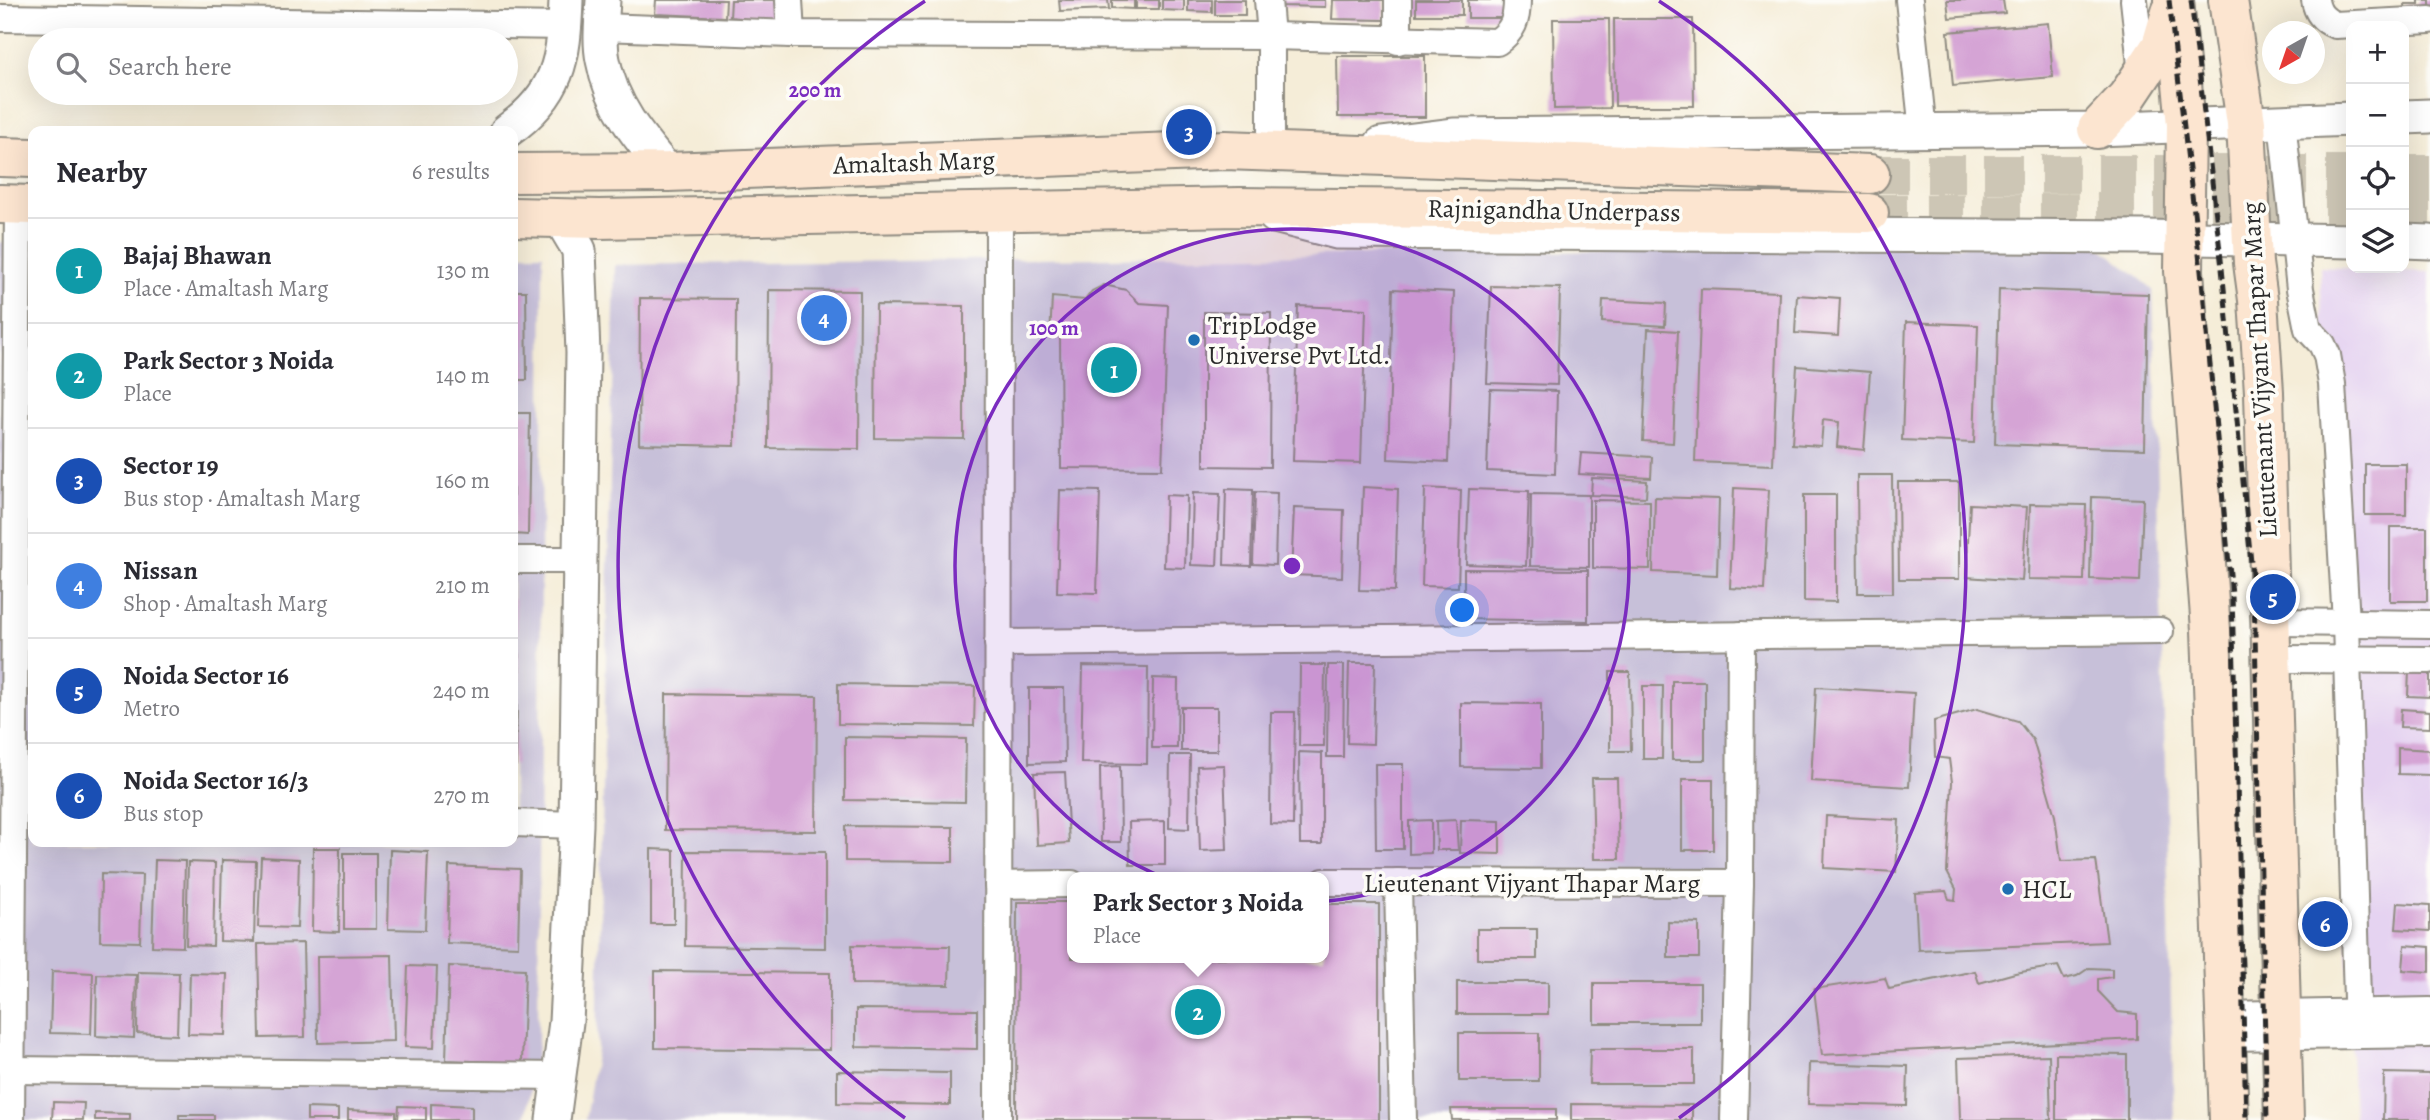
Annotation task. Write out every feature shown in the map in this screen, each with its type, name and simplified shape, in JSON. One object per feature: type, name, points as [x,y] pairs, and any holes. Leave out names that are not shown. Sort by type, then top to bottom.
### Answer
[{"type":"main road","points":[[2097,129],[2127,97],[2161,46],[2174,0]]},
{"type":"main road","points":[[2174,0],[2186,125],[2184,271],[2211,630],[2229,1120]]},
{"type":"main road","name":"Lieutenant Vijyant Thapar Marg","points":[[2228,0],[2264,122],[2251,238],[2264,392],[2284,1120]]},
{"type":"main road","name":"Amaltash Marg","points":[[518,173],[668,172],[1225,150],[1316,152]]},
{"type":"main road","name":"Rajnigandha Underpass","points":[[1316,152],[1870,174]]},
{"type":"main road","points":[[0,157],[28,158]]},
{"type":"main road","name":"Amaltash Marg","points":[[518,218],[579,229],[999,211],[1240,207]]},
{"type":"main road","name":"Rajnigandha Underpass","points":[[1240,207],[1869,213]]},
{"type":"street","points":[[789,0],[790,34]]},
{"type":"street","points":[[1268,0],[1271,36],[1271,151]]},
{"type":"street","points":[[1398,0],[1398,41]]},
{"type":"street","points":[[668,172],[635,133],[611,90],[602,58],[602,13],[790,34],[1271,36],[1497,42],[1508,34],[1515,24],[1517,0]]},
{"type":"street","points":[[1909,0],[1923,131]]},
{"type":"street","points":[[2134,0],[2142,74]]},
{"type":"street","points":[[2315,0],[2316,9],[2324,20],[2335,25],[2430,20]]},
{"type":"street","points":[[0,18],[380,11],[566,13],[561,59],[555,78],[531,112],[513,126]]},
{"type":"street","points":[[2409,117],[2430,116]]},
{"type":"street","points":[[1316,152],[1453,135],[2097,129],[2346,119]]},
{"type":"street","points":[[2264,122],[2294,241],[2308,328],[2322,344],[2330,370],[2346,622],[2357,1023]]},
{"type":"street","points":[[11,1120],[23,812],[24,556],[17,204]]},
{"type":"street","points":[[1240,207],[1337,232],[2131,237],[2183,240],[2251,238],[2346,241]]},
{"type":"street","points":[[998,1120],[999,211]]},
{"type":"street","points":[[553,1120],[566,1022],[576,825],[583,353],[579,229]]},
{"type":"street","points":[[2409,241],[2430,242]]},
{"type":"street","points":[[518,560],[580,560]]},
{"type":"street","points":[[2272,641],[2346,622],[2430,624]]},
{"type":"street","points":[[998,643],[2161,631]]},
{"type":"street","points":[[1734,1120],[1740,883],[1741,635]]},
{"type":"street","points":[[2272,641],[2347,659],[2430,660]]},
{"type":"street","points":[[518,823],[576,825]]},
{"type":"street","points":[[1398,881],[1402,1120]]},
{"type":"street","name":"Lieutenant Vijyant Thapar Marg","points":[[1329,882],[1740,883]]},
{"type":"street","points":[[998,885],[1067,884]]},
{"type":"street","points":[[2225,1026],[2357,1023],[2430,1010]]},
{"type":"street","points":[[2357,1023],[2430,1034]]},
{"type":"street","points":[[11,1070],[559,1076]]},
{"type":"shaded area","points":[[0,242],[28,243],[28,847],[518,847],[518,254],[543,254],[538,1047],[525,1120],[0,1120]]},
{"type":"shaded area","points":[[2096,244],[2153,289],[2174,1120],[585,1120],[597,1050],[615,265]]},
{"type":"shaded area","points":[[2320,267],[2346,268],[2346,273],[2430,272],[2430,1120],[2354,1120]]},
{"type":"building","points":[[656,0],[726,0],[725,17],[655,14]]},
{"type":"building","points":[[731,0],[781,0],[779,22],[730,17]]},
{"type":"building","points":[[1059,0],[1108,0],[1109,9],[1060,11]]},
{"type":"building","points":[[1112,0],[1134,0],[1134,9],[1112,8]]},
{"type":"building","points":[[1136,0],[1159,0],[1159,9],[1136,9]]},
{"type":"building","points":[[1162,0],[1184,0],[1184,11],[1162,10]]},
{"type":"building","points":[[1188,0],[1212,0],[1212,12],[1188,11]]},
{"type":"building","points":[[1215,0],[1245,0],[1245,15],[1215,15]]},
{"type":"building","points":[[1282,0],[1325,0],[1325,7],[1282,6]]},
{"type":"building","points":[[1333,0],[1384,0],[1384,20],[1332,19]]},
{"type":"building","points":[[1416,0],[1462,0],[1462,15],[1416,15]]},
{"type":"building","points":[[1468,0],[1511,0],[1511,18],[1468,18]]},
{"type":"building","points":[[1947,0],[2003,0],[2005,13],[1949,18]]},
{"type":"building","points":[[2419,0],[2430,0],[2430,15],[2406,16],[2405,4],[2419,4]]},
{"type":"building","points":[[1553,19],[1609,19],[1610,108],[1554,109]]},
{"type":"building","points":[[1614,19],[1693,19],[1694,106],[1615,106]]},
{"type":"building","points":[[2048,23],[2053,77],[1953,86],[1948,32]]},
{"type":"building","points":[[1337,56],[1425,56],[1425,117],[1338,117]]},
{"type":"building","points":[[1104,285],[1126,290],[1139,303],[1168,305],[1162,469],[1061,468],[1060,336],[1050,338],[1052,297],[1085,300],[1092,291]]},
{"type":"building","points":[[1491,286],[1560,288],[1557,385],[1487,383]]},
{"type":"building","points":[[1393,289],[1454,292],[1448,462],[1388,459]]},
{"type":"building","points":[[1701,289],[1779,292],[1773,465],[1695,462]]},
{"type":"building","points":[[1999,289],[2148,294],[2145,449],[1995,444]]},
{"type":"building","points":[[769,290],[860,291],[859,449],[768,448]]},
{"type":"building","points":[[518,291],[526,291],[527,380],[518,380]]},
{"type":"building","points":[[1797,295],[1840,298],[1838,336],[1795,333]]},
{"type":"building","points":[[640,298],[736,299],[735,446],[639,444]]},
{"type":"building","points":[[1603,300],[1666,303],[1665,326],[1602,322]]},
{"type":"building","points":[[876,305],[964,306],[964,439],[875,438]]},
{"type":"building","points":[[1298,306],[1366,309],[1361,463],[1293,461]]},
{"type":"building","points":[[1204,312],[1271,313],[1270,467],[1204,466]]},
{"type":"building","points":[[1906,322],[1978,325],[1974,443],[1902,440]]},
{"type":"building","points":[[1648,329],[1678,331],[1673,443],[1643,441]]},
{"type":"building","points":[[1797,366],[1870,372],[1864,450],[1837,447],[1839,422],[1823,420],[1821,446],[1792,444]]},
{"type":"building","points":[[1490,389],[1557,391],[1555,474],[1487,471]]},
{"type":"building","points":[[518,413],[530,413],[528,535],[518,534]]},
{"type":"building","points":[[1581,453],[1652,457],[1651,478],[1579,474]]},
{"type":"building","points":[[2365,464],[2406,464],[2406,515],[2365,515]]},
{"type":"building","points":[[1857,475],[1892,475],[1893,593],[1858,593]]},
{"type":"building","points":[[1592,478],[1647,481],[1646,497],[1591,495]]},
{"type":"building","points":[[1898,482],[1959,482],[1959,579],[1899,579]]},
{"type":"building","points":[[1363,487],[1398,489],[1395,591],[1359,590]]},
{"type":"building","points":[[1425,488],[1461,490],[1458,587],[1422,586]]},
{"type":"building","points":[[1734,488],[1769,490],[1764,590],[1730,588]]},
{"type":"building","points":[[1226,489],[1253,490],[1251,566],[1224,565]]},
{"type":"building","points":[[1469,489],[1529,491],[1526,566],[1466,564]]},
{"type":"building","points":[[1060,490],[1100,491],[1097,593],[1057,592]]},
{"type":"building","points":[[1255,492],[1277,493],[1275,565],[1253,564]]},
{"type":"building","points":[[1193,493],[1220,494],[1217,566],[1191,565]]},
{"type":"building","points":[[1531,494],[1589,495],[1589,567],[1530,566]]},
{"type":"building","points":[[1166,495],[1187,496],[1185,568],[1164,567]]},
{"type":"building","points":[[1804,495],[1836,495],[1836,602],[1804,601]]},
{"type":"building","points":[[1655,497],[1719,499],[1717,575],[1653,572]]},
{"type":"building","points":[[2092,497],[2143,499],[2140,581],[2090,579]]},
{"type":"building","points":[[1593,500],[1650,501],[1650,569],[1593,568]]},
{"type":"building","points":[[1970,504],[2027,507],[2022,581],[1966,577]]},
{"type":"building","points":[[2030,504],[2086,505],[2084,580],[2028,579]]},
{"type":"building","points":[[1294,508],[1344,510],[1342,577],[1291,575]]},
{"type":"building","points":[[2390,527],[2427,527],[2427,601],[2390,601]]},
{"type":"building","points":[[1464,569],[1588,570],[1588,621],[1464,619]]},
{"type":"building","points":[[518,649],[520,682],[518,682]]},
{"type":"building","points":[[1349,663],[1375,663],[1373,744],[1347,743]]},
{"type":"building","points":[[1300,665],[1325,665],[1324,746],[1299,746]]},
{"type":"building","points":[[1328,665],[1344,665],[1343,757],[1327,757]]},
{"type":"building","points":[[1083,666],[1148,667],[1147,764],[1081,763]]},
{"type":"building","points":[[2409,670],[2430,671],[2430,697],[2408,696]]},
{"type":"building","points":[[1610,672],[1630,672],[1631,751],[1610,751]]},
{"type":"building","points":[[1153,678],[1178,679],[1177,748],[1152,748]]},
{"type":"building","points":[[1672,681],[1705,681],[1705,760],[1672,760]]},
{"type":"building","points":[[838,684],[975,686],[974,726],[838,724]]},
{"type":"building","points":[[1643,686],[1663,686],[1662,759],[1643,759]]},
{"type":"building","points":[[1816,687],[1914,693],[1909,787],[1811,781]]},
{"type":"building","points":[[1029,688],[1064,688],[1065,762],[1029,763]]},
{"type":"building","points":[[666,694],[817,696],[816,831],[665,830]]},
{"type":"building","points":[[1461,703],[1541,704],[1541,768],[1461,767]]},
{"type":"building","points":[[1181,707],[1217,707],[1217,751],[1181,751]]},
{"type":"building","points":[[1977,709],[2018,721],[2033,740],[2055,816],[2061,861],[2096,860],[2107,942],[1918,950],[1915,893],[1946,891],[1949,899],[1955,900],[1956,889],[1947,872],[1952,782],[1949,759],[1935,757],[1934,721]]},
{"type":"building","points":[[2401,709],[2430,711],[2430,728],[2400,727]]},
{"type":"building","points":[[1271,712],[1295,712],[1293,825],[1270,824]]},
{"type":"building","points":[[845,737],[966,739],[965,802],[845,800]]},
{"type":"building","points":[[2398,748],[2430,750],[2430,775],[2398,774]]},
{"type":"building","points":[[1299,752],[1322,753],[1322,844],[1300,844]]},
{"type":"building","points":[[1170,755],[1190,755],[1189,829],[1169,828]]},
{"type":"building","points":[[1375,764],[1403,764],[1403,849],[1376,849]]},
{"type":"building","points":[[1224,765],[1227,850],[1200,851],[1197,766]]},
{"type":"building","points":[[1120,766],[1121,842],[1101,842],[1100,767]]},
{"type":"building","points":[[1065,772],[1069,843],[1037,845],[1034,773]]},
{"type":"building","points":[[1592,778],[1617,778],[1619,859],[1594,859]]},
{"type":"building","points":[[1682,779],[1713,779],[1713,850],[1682,850]]},
{"type":"building","points":[[1826,816],[1899,820],[1896,872],[1824,868]]},
{"type":"building","points":[[1431,820],[1431,853],[1409,854],[1409,821]]},
{"type":"building","points":[[1456,820],[1458,850],[1437,850],[1436,821]]},
{"type":"building","points":[[1461,820],[1500,821],[1500,854],[1460,853]]},
{"type":"building","points":[[1165,821],[1165,865],[1130,865],[1129,822]]},
{"type":"building","points":[[845,826],[953,827],[953,862],[845,861]]},
{"type":"building","points":[[313,848],[340,848],[339,932],[312,931]]},
{"type":"building","points":[[651,849],[674,850],[674,924],[651,924]]},
{"type":"building","points":[[390,850],[428,852],[425,930],[388,929]]},
{"type":"building","points":[[686,851],[825,852],[825,948],[685,946]]},
{"type":"building","points":[[344,853],[376,853],[376,929],[344,929]]},
{"type":"building","points":[[261,857],[299,859],[297,928],[258,927]]},
{"type":"building","points":[[155,860],[185,861],[183,947],[152,946]]},
{"type":"building","points":[[222,860],[256,861],[254,942],[220,941]]},
{"type":"building","points":[[188,862],[215,863],[213,946],[186,945]]},
{"type":"building","points":[[449,866],[520,869],[518,946],[447,943]]},
{"type":"building","points":[[101,874],[142,875],[140,942],[100,941]]},
{"type":"building","points":[[1017,902],[1067,902],[1067,963],[1329,963],[1329,904],[1379,904],[1379,1120],[1016,1120]]},
{"type":"building","points":[[2398,903],[2430,905],[2430,931],[2396,929]]},
{"type":"building","points":[[1668,922],[1699,923],[1699,958],[1668,958]]},
{"type":"building","points":[[1477,929],[1537,929],[1537,959],[1477,959]]},
{"type":"building","points":[[303,943],[305,1037],[260,1038],[258,944]]},
{"type":"building","points":[[852,945],[950,946],[949,985],[852,984]]},
{"type":"building","points":[[2405,945],[2430,947],[2430,972],[2403,970]]},
{"type":"building","points":[[392,955],[394,1041],[318,1043],[317,956]]},
{"type":"building","points":[[408,966],[437,967],[434,1048],[405,1047]]},
{"type":"building","points":[[449,966],[525,969],[522,1063],[446,1060]]},
{"type":"building","points":[[2058,966],[2064,979],[2077,976],[2089,968],[2112,969],[2112,977],[2098,979],[2098,991],[2118,1012],[2137,1014],[2137,1039],[1822,1055],[1814,989],[1885,978],[1889,989],[1975,971],[1979,983],[2015,973]]},
{"type":"building","points":[[52,971],[93,973],[91,1034],[50,1033]]},
{"type":"building","points":[[655,971],[830,973],[830,1050],[655,1048]]},
{"type":"building","points":[[138,972],[179,973],[177,1035],[137,1033]]},
{"type":"building","points":[[190,973],[227,974],[225,1035],[188,1034]]},
{"type":"building","points":[[97,974],[136,975],[134,1038],[96,1036]]},
{"type":"building","points":[[1457,982],[1548,982],[1548,1014],[1457,1014]]},
{"type":"building","points":[[1594,983],[1700,983],[1700,1023],[1594,1023]]},
{"type":"building","points":[[856,1009],[977,1010],[977,1049],[856,1047]]},
{"type":"building","points":[[1459,1033],[1539,1033],[1539,1081],[1459,1081]]},
{"type":"building","points":[[1590,1049],[1694,1049],[1694,1084],[1589,1084]]},
{"type":"building","points":[[2056,1054],[2127,1055],[2127,1120],[2056,1120]]},
{"type":"building","points":[[2049,1055],[2051,1120],[1960,1120],[1958,1058]]},
{"type":"building","points":[[1809,1063],[1908,1066],[1907,1106],[1808,1104]]},
{"type":"building","points":[[837,1071],[950,1073],[950,1105],[837,1103]]},
{"type":"building","points":[[2384,1073],[2430,1074],[2430,1120],[2383,1120]]},
{"type":"building","points":[[53,1102],[84,1103],[83,1120],[52,1120]]},
{"type":"building","points":[[431,1104],[472,1106],[472,1120],[431,1120]]},
{"type":"building","points":[[1571,1104],[1692,1105],[1692,1120],[1571,1120]]},
{"type":"building","points":[[399,1106],[426,1107],[426,1120],[398,1120]]},
{"type":"building","points":[[307,1108],[338,1109],[338,1120],[307,1120]]},
{"type":"building","points":[[1451,1109],[1556,1109],[1556,1120],[1452,1120]]},
{"type":"building","points":[[348,1110],[396,1112],[396,1120],[348,1120]]},
{"type":"building","points":[[95,1113],[130,1114],[130,1120],[95,1120]]},
{"type":"building","points":[[179,1115],[214,1115],[214,1120],[179,1120]]},
{"type":"tunnel","points":[[1870,174],[2346,174]]},
{"type":"tunnel","points":[[2409,174],[2430,174]]},
{"type":"tunnel","points":[[2409,210],[2430,210]]},
{"type":"tunnel","points":[[1869,213],[2346,211]]},
{"type":"railway","points":[[2169,0],[2201,271],[2232,595],[2246,1120]]},
{"type":"railway","points":[[2191,0],[2222,268],[2254,593],[2267,1120]]},
{"type":"place","name":"Sector 19","points":[[1189,132]]},
{"type":"place","name":"Nissan","points":[[824,318]]},
{"type":"place","name":"TripLodge Universe Pvt Ltd.","points":[[1194,340]]},
{"type":"place","name":"Bajaj Bhawan","points":[[1114,370]]},
{"type":"place","name":"Noida Sector 16","points":[[2273,597]]},
{"type":"place","name":"HCL","points":[[2008,889]]},
{"type":"place","name":"Noida Sector 16/3","points":[[2325,924]]},
{"type":"place","name":"Park Sector 3 Noida","points":[[1198,1012]]}]
